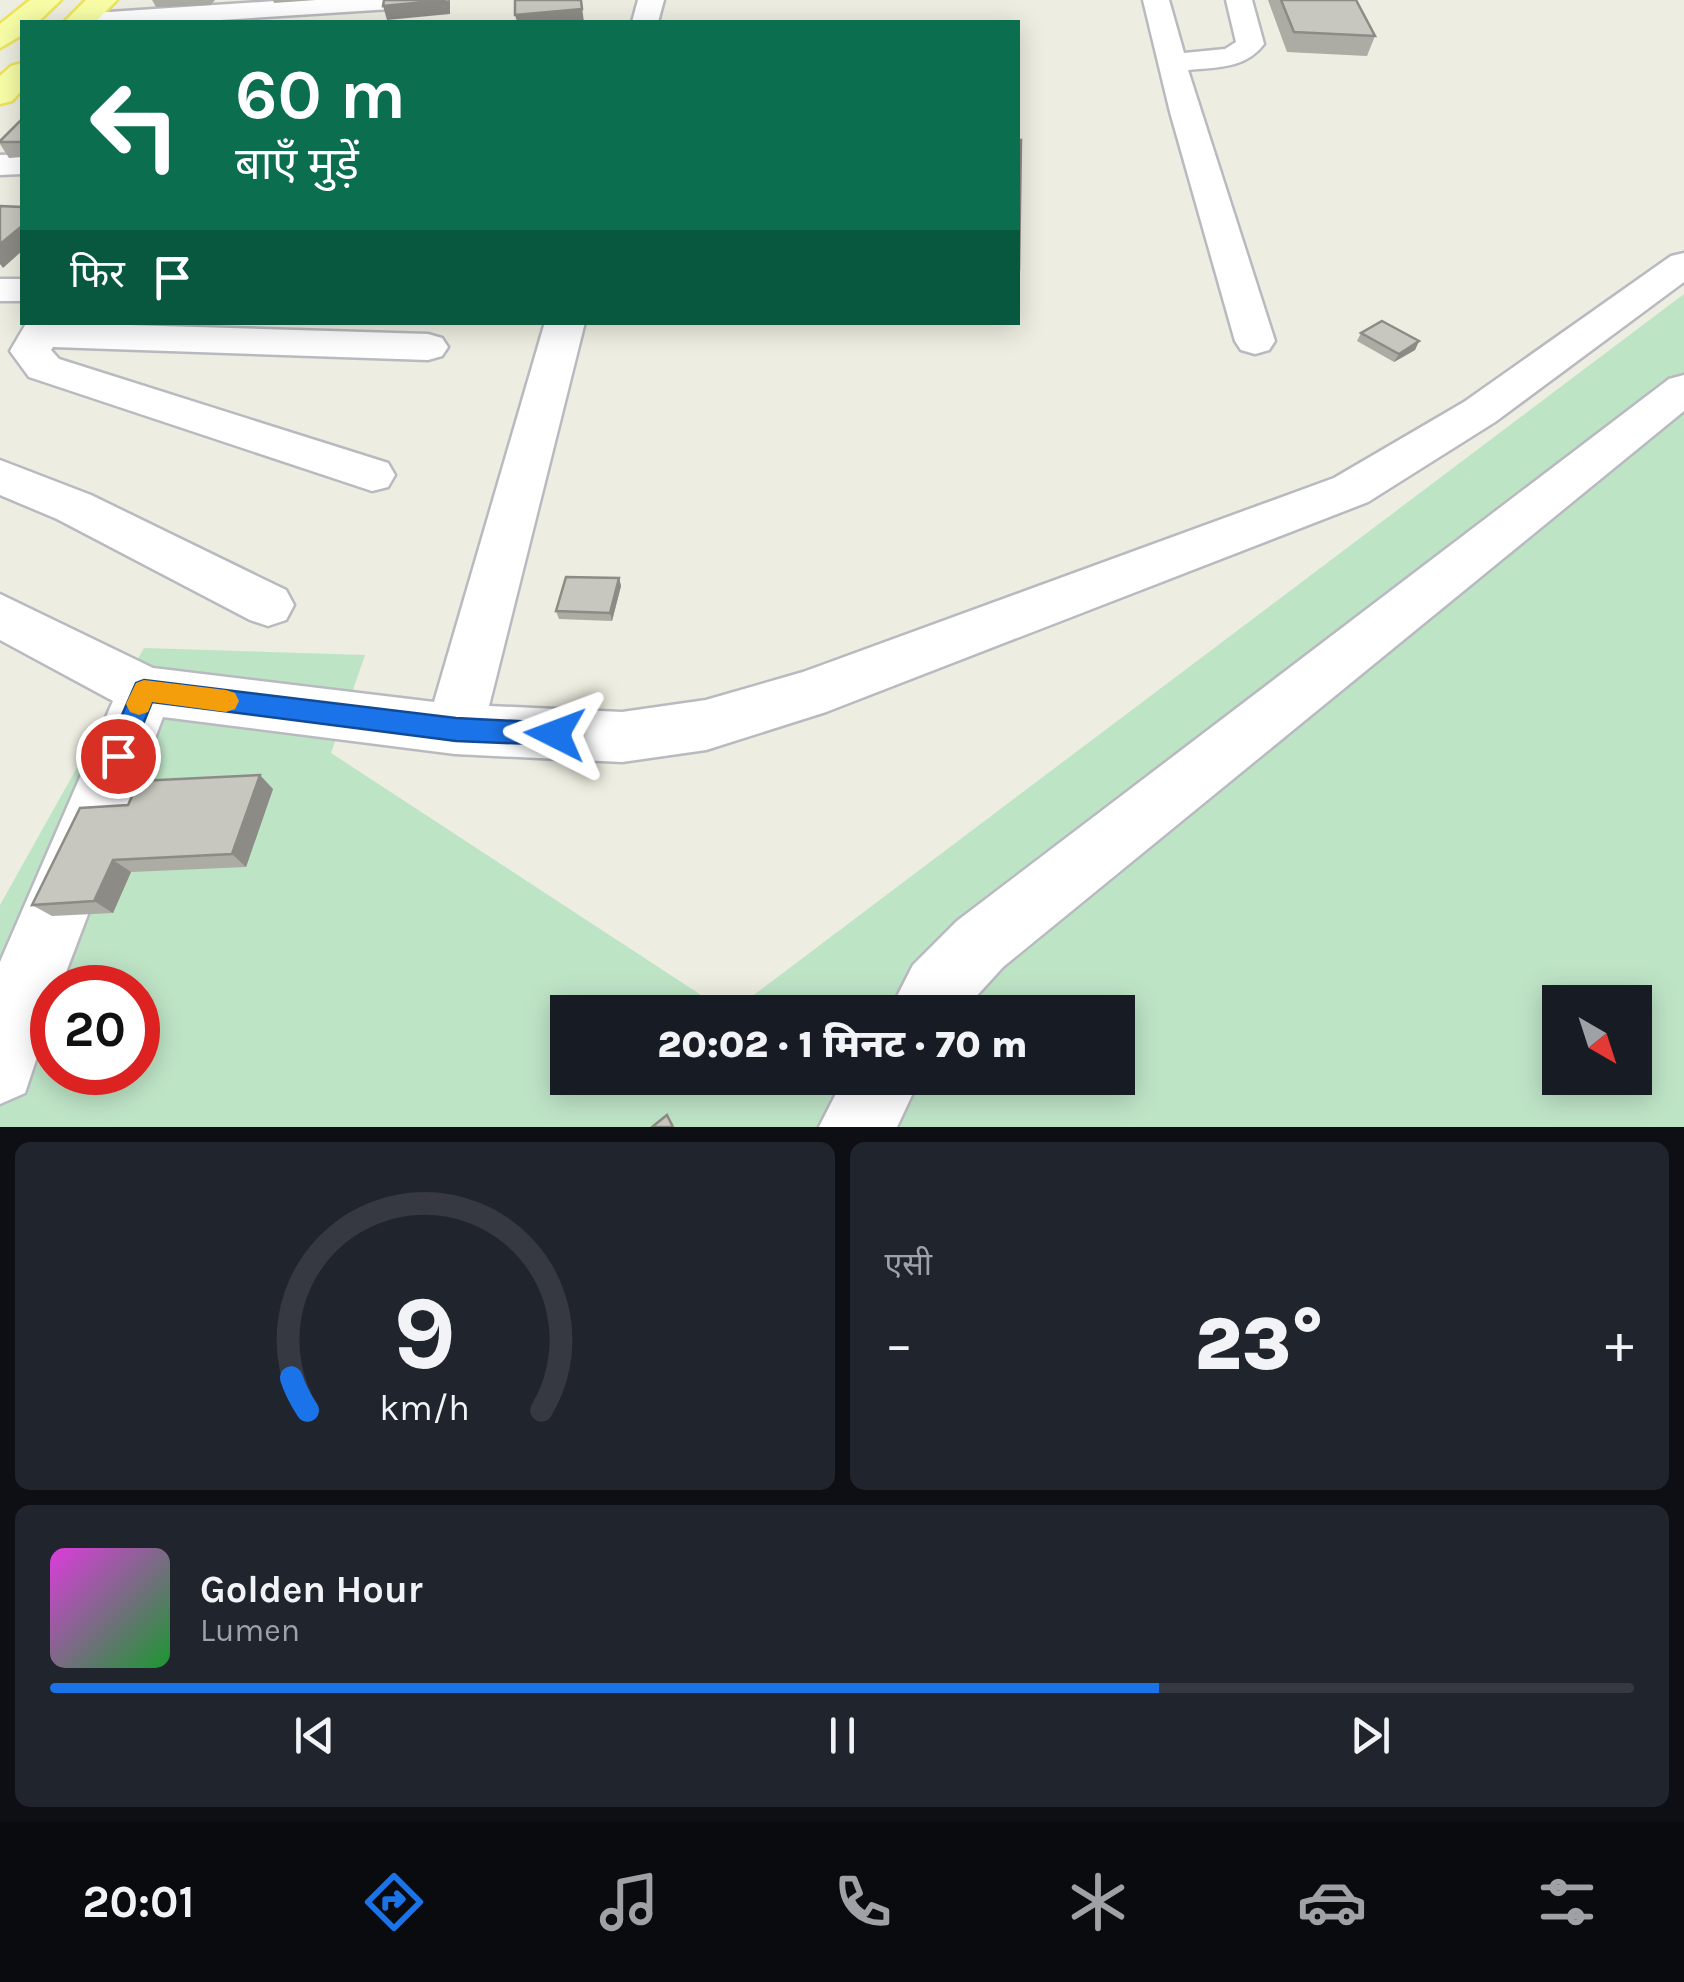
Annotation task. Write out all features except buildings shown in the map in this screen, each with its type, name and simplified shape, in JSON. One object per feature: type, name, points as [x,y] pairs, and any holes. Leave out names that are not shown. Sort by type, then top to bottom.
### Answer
[{"type":"main road","points":[[23,20],[47,0]]},
{"type":"main road","points":[[80,20],[103,0]]},
{"type":"main road","points":[[0,39],[20,22]]},
{"type":"main road","points":[[0,94],[20,75]]},
{"type":"lane","points":[[108,20],[407,0]]},
{"type":"lane","points":[[1156,0],[1171,62],[1256,341]]},
{"type":"lane","points":[[1171,62],[1234,57],[1250,44],[1240,0]]},
{"type":"lane","points":[[0,615],[144,691],[456,729],[622,737],[706,726],[806,695],[1300,511],[1387,472],[1684,264]]},
{"type":"lane","points":[[456,729],[563,325]]},
{"type":"lane","points":[[372,476],[44,368],[30,356],[44,328],[428,347]]},
{"type":"lane","points":[[934,995],[980,944],[1684,389]]},
{"type":"lane","points":[[0,476],[74,507],[268,605]]},
{"type":"lane","points":[[0,1068],[37,951],[144,691]]},
{"type":"lane","points":[[856,1127],[874,1095]]},
{"type":"green space","points":[[1684,294],[1684,1127],[0,1127],[0,905],[144,648],[365,655],[331,753],[701,995],[550,995],[550,1095],[1135,1095],[1135,995],[754,995]]},
{"type":"slow traffic","points":[[139,704],[144,691],[226,701]]},
{"type":"route","points":[[118,756],[144,691],[456,729],[555,734]]}]
